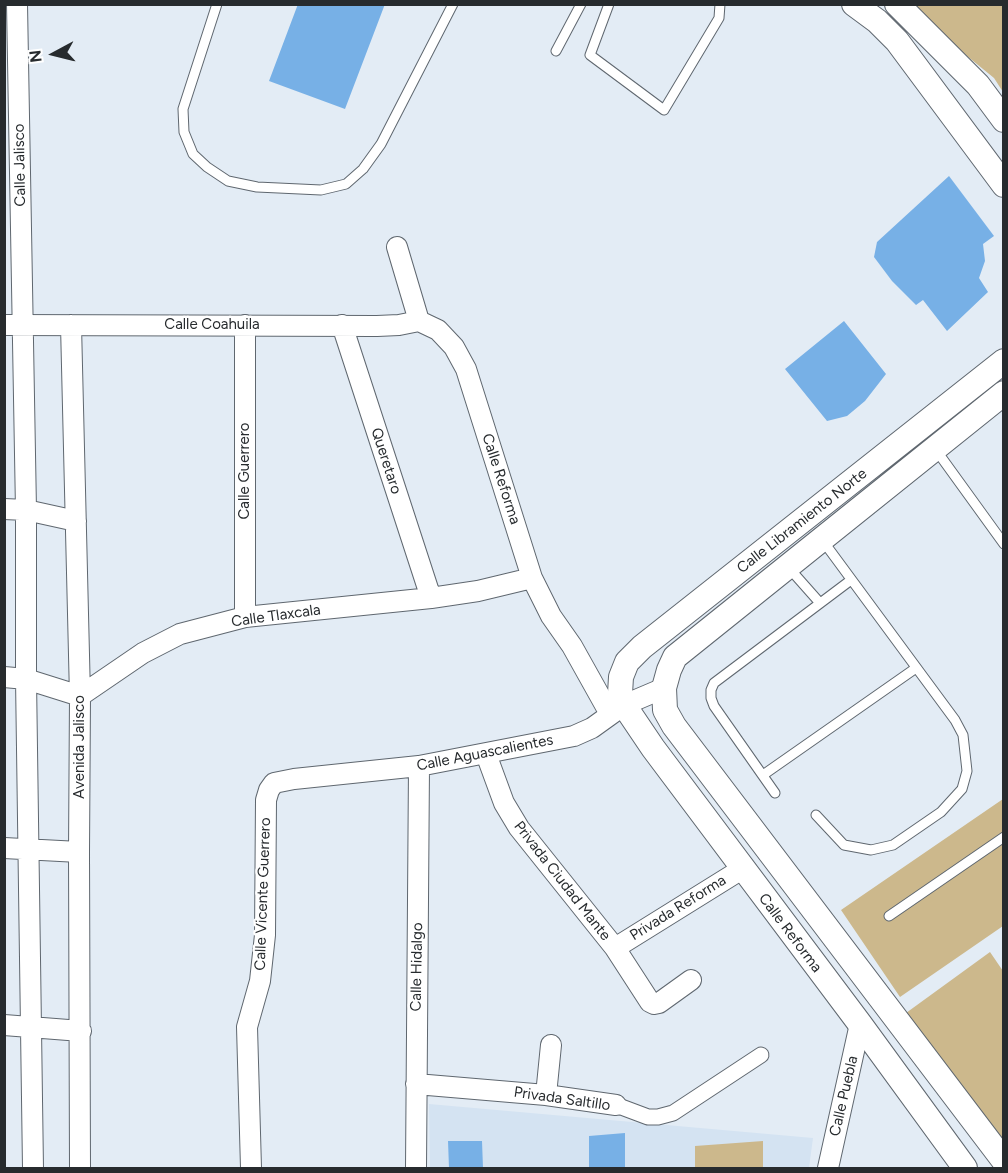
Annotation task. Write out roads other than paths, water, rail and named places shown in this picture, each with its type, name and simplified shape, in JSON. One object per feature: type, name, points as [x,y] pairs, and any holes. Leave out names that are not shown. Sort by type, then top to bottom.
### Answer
[{"type":"street","name":"Calle Jalisco","points":[[13,325],[17,4]]},
{"type":"street","points":[[897,4],[978,85],[1004,120]]},
{"type":"street","points":[[857,7],[897,40],[954,75],[1004,137]]},
{"type":"street","points":[[897,40],[1004,185]]},
{"type":"street","points":[[397,247],[419,321]]},
{"type":"street","name":"Calle Coahuila","points":[[13,325],[399,325],[419,321]]},
{"type":"street","name":"Calle Reforma","points":[[419,321],[438,330],[454,347],[466,369],[532,578],[551,616],[860,1024],[965,1168]]},
{"type":"street","points":[[13,325],[26,510],[33,1168]]},
{"type":"street","name":"Avenida Jalisco","points":[[71,325],[80,696],[80,1168]]},
{"type":"street","name":"Calle Guerrero","points":[[245,325],[245,617]]},
{"type":"street","name":"Queretaro","points":[[342,325],[431,598]]},
{"type":"street","name":"Calle Libramiento Norte","points":[[618,704],[621,677],[627,663],[642,647],[1004,361]]},
{"type":"street","name":"Calle Libramiento Norte","points":[[664,688],[675,657],[1004,393]]},
{"type":"street","points":[[4,509],[26,510],[76,521]]},
{"type":"street","name":"Calle Tlaxcala","points":[[80,696],[142,653],[180,634],[245,617],[431,598],[478,591],[532,578]]},
{"type":"street","points":[[4,677],[26,679],[80,696]]},
{"type":"street","points":[[664,688],[665,710],[674,726],[1004,1161]]},
{"type":"street","name":"Calle Aguascalientes","points":[[294,779],[419,766],[574,736],[592,728],[618,704],[664,688]]},
{"type":"street","name":"Privada Ciudad Mante","points":[[486,754],[504,803],[519,828],[615,948],[650,1002],[659,1004],[691,980]]},
{"type":"street","name":"Calle Hidalgo","points":[[416,1168],[419,766]]},
{"type":"street","name":"Calle Vicente Guerrero","points":[[251,1168],[247,1027],[260,981],[265,935],[266,800],[268,790],[274,783],[294,779]]},
{"type":"street","points":[[4,848],[79,852]]},
{"type":"street","name":"Privada Reforma","points":[[615,948],[742,869]]},
{"type":"street","name":"Calle Puebla","points":[[828,1168],[860,1024]]},
{"type":"street","points":[[4,1025],[81,1031]]},
{"type":"street","points":[[546,1095],[551,1045]]},
{"type":"street","name":"Privada Saltillo","points":[[416,1084],[546,1095],[616,1105],[648,1118],[673,1113],[761,1055]]},
{"type":"lane","points":[[217,4],[183,109],[184,132],[193,154],[228,181],[257,188],[321,190],[346,184],[363,169],[381,144],[453,4]]},
{"type":"lane","points":[[556,51],[581,4]]},
{"type":"lane","points":[[609,4],[590,56],[664,110],[719,18],[720,4]]},
{"type":"lane","points":[[934,448],[1004,544]]},
{"type":"lane","points":[[816,815],[844,845],[871,850],[893,845],[940,812],[962,789],[967,771],[963,735],[955,720],[822,539]]},
{"type":"lane","points":[[788,566],[820,603]]},
{"type":"lane","points":[[775,793],[714,706],[711,690],[714,683],[851,580]]},
{"type":"lane","points":[[763,775],[916,668]]},
{"type":"lane","points":[[889,916],[1004,837]]}]
